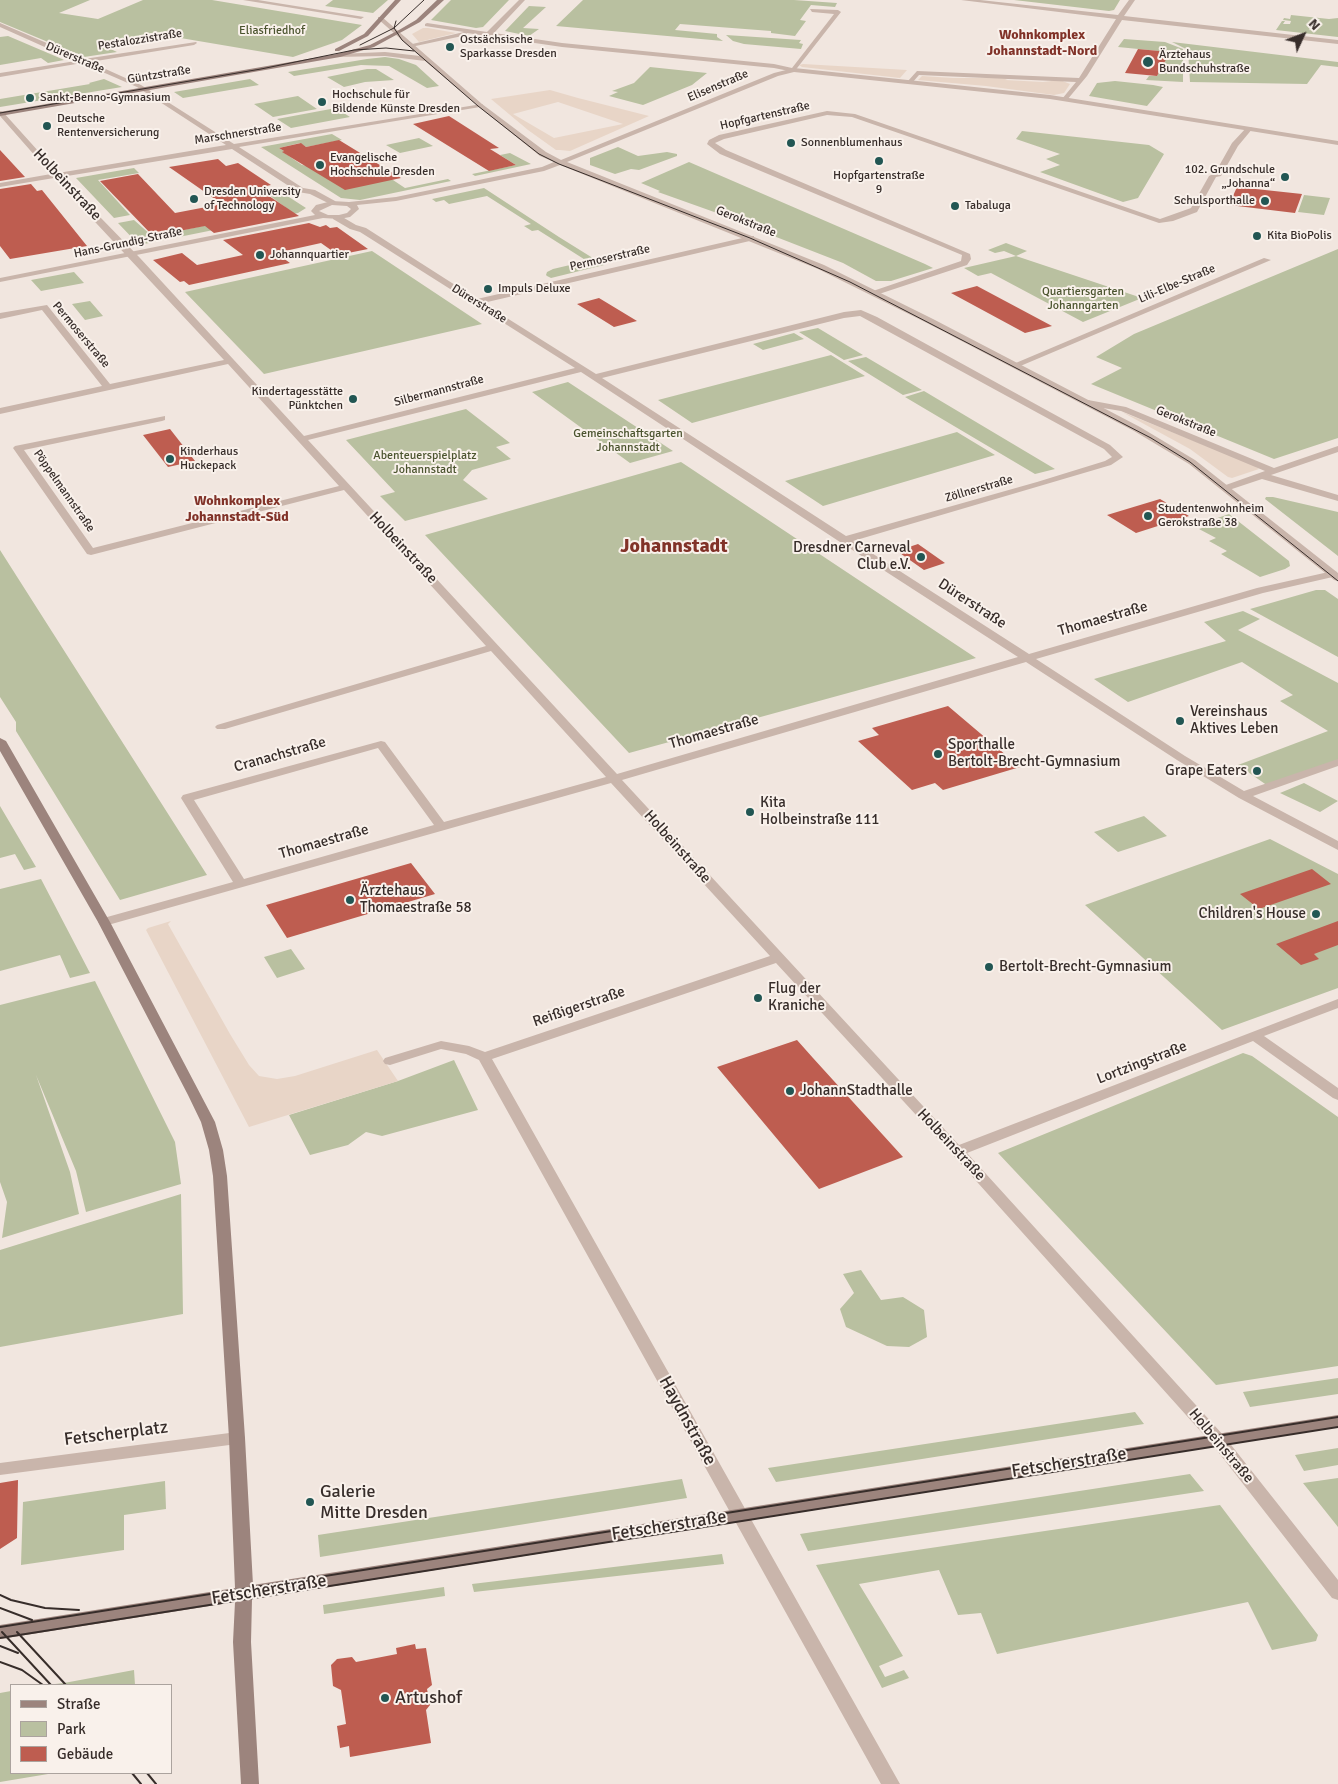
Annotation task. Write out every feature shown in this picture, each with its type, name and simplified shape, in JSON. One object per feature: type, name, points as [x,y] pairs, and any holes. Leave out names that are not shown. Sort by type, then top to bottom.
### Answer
[{"type":"main road","name":"Güntzstraße","points":[[322,58],[366,35],[398,0]]},
{"type":"main road","name":"Güntzstraße","points":[[0,114],[338,56],[372,46],[398,33],[414,24],[441,0]]},
{"type":"main road","points":[[0,741],[104,922],[195,1095],[208,1122],[216,1150],[220,1176],[237,1438],[244,1594],[242,1642],[250,1784]]},
{"type":"main road","name":"Fetscherstraße","points":[[3,1628],[244,1594],[1338,1421]]},
{"type":"street","points":[[246,0],[311,7],[361,17]]},
{"type":"street","points":[[490,34],[522,0]]},
{"type":"street","points":[[964,0],[1338,42]]},
{"type":"street","points":[[1065,99],[1084,76],[1119,17],[1132,0]]},
{"type":"street","points":[[794,70],[838,12],[812,10]]},
{"type":"street","name":"Gerokstraße","points":[[378,20],[398,33],[480,105],[543,154],[561,163],[752,238],[876,293],[1088,403],[1169,447],[1226,488],[1335,576]]},
{"type":"street","name":"Dürerstraße","points":[[0,25],[145,89],[301,190],[312,192],[332,203]]},
{"type":"street","points":[[426,25],[562,45],[774,66],[794,70],[1065,99],[1338,143]]},
{"type":"street","points":[[411,45],[472,32]]},
{"type":"street","name":"Pestalozzistraße","points":[[0,75],[194,43]]},
{"type":"street","name":"Güntzstraße","points":[[338,56],[390,54],[427,59]]},
{"type":"street","name":"Elisenstraße","points":[[561,163],[776,74],[794,70]]},
{"type":"street","points":[[910,82],[918,73],[1079,80]]},
{"type":"street","name":"Marschnerstraße","points":[[0,185],[480,105]]},
{"type":"street","name":"Hopfgartenstraße","points":[[876,293],[964,263],[967,259],[966,254],[723,152],[715,148],[711,144],[712,142],[722,137],[827,113],[853,115],[1159,221],[1170,220],[1194,210],[1213,176],[1218,174],[1235,145],[1249,128]]},
{"type":"street","name":"Holbeinstraße","points":[[0,114],[303,439],[957,1151],[1218,1440],[1338,1593]]},
{"type":"street","points":[[319,211],[336,217],[351,209],[539,170],[561,163]]},
{"type":"street","name":"Dürerstraße","points":[[301,190],[319,211]]},
{"type":"street","points":[[319,211],[332,203],[351,209]]},
{"type":"street","name":"Dürerstraße","points":[[351,209],[362,225],[363,230]]},
{"type":"street","name":"Hans-Grundig-Straße","points":[[0,280],[260,227],[319,211]]},
{"type":"street","name":"Dürerstraße","points":[[336,217],[353,227],[363,230],[582,369],[1182,758],[1243,795],[1338,846]]},
{"type":"street","name":"Permoserstraße","points":[[475,302],[752,238]]},
{"type":"street","name":"Lili-Elbe-Straße","points":[[1015,365],[1267,260]]},
{"type":"street","name":"Permoserstraße","points":[[0,316],[44,308],[108,388]]},
{"type":"street","name":"Zöllnerstraße","points":[[594,377],[844,315],[861,313],[1108,447],[1118,457],[1108,463],[1040,484],[844,540]]},
{"type":"street","name":"Permoserstraße","points":[[0,411],[229,361]]},
{"type":"street","name":"Silbermannstraße","points":[[303,439],[582,369]]},
{"type":"street","name":"Gerokstraße","points":[[1088,403],[1123,409],[1273,471]]},
{"type":"street","name":"Pöppelmannstraße","points":[[162,418],[18,448],[92,552],[346,487]]},
{"type":"street","points":[[1226,488],[1338,449]]},
{"type":"street","points":[[1260,475],[1338,498]]},
{"type":"street","name":"Thomaestraße","points":[[104,922],[615,778],[1261,590],[1335,576]]},
{"type":"street","points":[[221,727],[494,647]]},
{"type":"street","name":"Cranachstraße","points":[[240,883],[187,798],[380,744],[441,826]]},
{"type":"street","points":[[1243,795],[1338,762]]},
{"type":"street","name":"Reißigerstraße","points":[[484,1057],[747,967],[779,958]]},
{"type":"street","name":"Lortzingstraße","points":[[957,1151],[1338,1004]]},
{"type":"street","points":[[1256,1036],[1338,1095]]},
{"type":"street","points":[[390,1061],[441,1046],[469,1050],[484,1057]]},
{"type":"street","name":"Haydnstraße","points":[[484,1057],[538,1158],[891,1784]]},
{"type":"street","name":"Fetscherplatz","points":[[0,1469],[237,1438]]},
{"type":"green space","name":"Eliasfriedhof","points":[[0,0],[90,0],[59,13],[98,19],[143,0],[212,0],[362,25],[342,40],[293,57],[151,33],[102,45],[117,52],[84,57],[0,22]]},
{"type":"green space","points":[[333,0],[388,0],[373,13],[325,6]]},
{"type":"green space","points":[[451,0],[509,0],[483,27],[476,28],[431,20]]},
{"type":"green space","points":[[583,0],[794,0],[837,3],[835,7],[811,5],[800,20],[806,21],[795,36],[771,33],[771,31],[680,24],[675,30],[717,34],[717,37],[723,41],[556,26]]},
{"type":"green space","points":[[1014,0],[1120,0],[1114,10],[1109,11]]},
{"type":"green space","points":[[529,6],[546,7],[523,28],[539,29],[529,36],[505,31]]},
{"type":"green space","points":[[1291,15],[1329,19],[1338,18],[1338,37],[1276,30],[1282,21],[1285,21],[1283,24],[1290,24],[1291,21],[1283,20],[1284,18],[1290,19]]},
{"type":"green space","points":[[726,35],[801,40],[799,43],[803,44],[801,49],[744,44],[733,41]]},
{"type":"green space","points":[[8,36],[64,60],[48,63],[41,58],[0,65],[0,37]]},
{"type":"green space","points":[[1124,39],[1165,42],[1183,49],[1183,82],[1146,80],[1149,76],[1157,76],[1169,52],[1118,47]]},
{"type":"green space","points":[[1172,42],[1338,62],[1338,67],[1321,65],[1307,84],[1190,82],[1188,50]]},
{"type":"green space","points":[[385,57],[399,59],[416,65],[439,86],[427,88],[389,66],[361,65],[294,76],[288,72],[367,59]]},
{"type":"green space","points":[[650,67],[707,73],[692,85],[643,105],[609,96],[618,92],[612,91],[634,83]]},
{"type":"green space","points":[[376,69],[394,80],[365,82],[344,87],[327,77]]},
{"type":"green space","points":[[104,79],[122,87],[0,107],[0,99],[90,84]]},
{"type":"green space","points":[[250,79],[259,85],[183,98],[174,92]]},
{"type":"green space","points":[[1115,81],[1163,87],[1147,106],[1089,96],[1097,83]]},
{"type":"green space","points":[[298,96],[317,109],[273,117],[254,104]]},
{"type":"green space","points":[[336,108],[350,117],[291,128],[277,119]]},
{"type":"green space","points":[[1022,131],[1149,145],[1164,154],[1138,198],[1123,202],[1040,172],[1060,165],[1046,159],[1060,154],[1016,139]]},
{"type":"green space","points":[[332,134],[342,140],[306,147],[300,143],[279,148],[302,165],[390,178],[405,188],[448,179],[451,181],[360,200],[341,198],[261,147]]},
{"type":"green space","points":[[419,138],[433,146],[400,153],[386,145]]},
{"type":"green space","points":[[618,147],[638,156],[667,152],[677,154],[677,156],[639,170],[631,169],[615,174],[590,165],[590,158]]},
{"type":"green space","points":[[510,153],[531,164],[475,176],[472,174],[516,165],[500,155]]},
{"type":"green space","points":[[689,162],[933,268],[891,281],[876,281],[843,263],[731,218],[658,192],[660,191],[641,183]]},
{"type":"green space","points":[[134,168],[139,173],[98,180],[130,215],[114,218],[76,178]]},
{"type":"green space","points":[[484,188],[604,265],[551,278],[546,275],[547,272],[553,269],[587,261],[538,230],[532,231],[524,226],[531,224],[487,196],[449,204],[444,200],[436,202],[432,199]]},
{"type":"green space","points":[[278,190],[306,208],[298,213],[139,245],[118,223],[134,220],[151,235],[273,212],[285,207],[265,192]]},
{"type":"green space","points":[[1304,195],[1330,198],[1324,215],[1298,212]]},
{"type":"green space","points":[[1006,243],[1027,251],[1016,256],[1004,251],[995,253],[988,250]]},
{"type":"green space","points":[[1338,249],[1338,438],[1274,459],[1091,384],[1122,368],[1096,357],[1134,334]]},
{"type":"green space","points":[[372,251],[482,324],[264,374],[185,292]]},
{"type":"green space","name":"Quartiersgarten Johanngarten","points":[[1016,256],[1142,298],[1083,322],[991,273],[978,276],[964,268]]},
{"type":"green space","points":[[74,272],[84,283],[41,291],[31,280]]},
{"type":"green space","points":[[90,301],[103,316],[85,320],[72,304]]},
{"type":"green space","points":[[818,328],[863,355],[844,360],[799,332]]},
{"type":"green space","points":[[794,333],[804,339],[763,350],[753,344]]},
{"type":"green space","points":[[831,355],[865,376],[692,423],[658,400]]},
{"type":"green space","points":[[866,357],[922,390],[903,395],[848,361]]},
{"type":"green space","name":"Gemeinschaftsgarten Johannstadt","points":[[568,382],[673,451],[630,463],[532,392]]},
{"type":"green space","points":[[924,391],[1055,469],[1035,474],[905,397]]},
{"type":"green space","name":"Abenteuerspielplatz Johannstadt","points":[[466,409],[510,443],[496,447],[511,459],[472,470],[463,480],[488,499],[405,521],[380,496],[395,492],[346,440]]},
{"type":"green space","points":[[957,432],[995,455],[823,506],[785,481]]},
{"type":"green space","points":[[681,462],[976,658],[629,753],[425,535]]},
{"type":"green space","points":[[1266,497],[1338,512],[1338,556],[1265,499]]},
{"type":"green space","points":[[1229,514],[1289,561],[1290,566],[1260,577],[1221,554],[1227,551],[1209,541],[1216,538],[1199,529],[1208,526],[1203,523]]},
{"type":"green space","points":[[0,550],[207,875],[120,900],[16,731],[16,722],[0,697]]},
{"type":"green space","points":[[1316,590],[1325,590],[1338,599],[1338,657],[1250,609]]},
{"type":"green space","points":[[1243,611],[1260,619],[1238,630],[1338,683],[1338,761],[1268,786],[1238,765],[1328,731],[1280,701],[1293,695],[1242,662],[1128,702],[1094,679],[1226,641],[1204,622]]},
{"type":"green space","points":[[1304,783],[1338,801],[1320,812],[1280,793]]},
{"type":"green space","points":[[0,806],[36,867],[24,870],[15,854],[0,858]]},
{"type":"green space","points":[[1144,816],[1167,836],[1118,852],[1094,832]]},
{"type":"green space","points":[[1270,839],[1338,874],[1338,988],[1222,1030],[1085,905]]},
{"type":"green space","points":[[41,879],[90,973],[70,978],[60,955],[0,971],[0,889]]},
{"type":"green space","points":[[291,949],[305,969],[277,978],[264,957]]},
{"type":"green space","points":[[95,981],[175,1142],[181,1184],[86,1212],[76,1171],[36,1075],[70,1172],[79,1214],[2,1238],[7,1202],[0,1182],[0,1005]]},
{"type":"green space","points":[[1243,1053],[1252,1056],[1338,1117],[1338,1366],[1216,1385],[998,1153]]},
{"type":"green space","points":[[454,1060],[478,1110],[382,1136],[366,1132],[348,1145],[310,1155],[289,1115],[398,1081]]},
{"type":"green space","points":[[181,1194],[183,1314],[0,1347],[0,1250]]},
{"type":"green space","points":[[861,1270],[881,1300],[903,1297],[924,1310],[927,1337],[909,1347],[887,1346],[846,1327],[840,1309],[854,1293],[843,1274]]},
{"type":"green space","points":[[1338,1378],[1338,1394],[1250,1407],[1243,1392]]},
{"type":"green space","points":[[1135,1412],[1144,1424],[776,1482],[768,1468]]},
{"type":"green space","points":[[1338,1448],[1338,1465],[1304,1471],[1295,1455]]},
{"type":"green space","points":[[1190,1474],[1204,1491],[808,1551],[800,1534]]},
{"type":"green space","points":[[1338,1478],[1338,1527],[1303,1483]]},
{"type":"green space","points":[[682,1479],[687,1498],[320,1557],[318,1535]]},
{"type":"green space","points":[[165,1481],[166,1509],[124,1515],[124,1550],[21,1565],[23,1502]]},
{"type":"green space","points":[[1220,1505],[1318,1635],[1316,1641],[1272,1650],[1248,1602],[997,1654],[981,1613],[958,1615],[939,1570],[859,1584],[903,1656],[879,1666],[885,1677],[904,1670],[909,1678],[882,1688],[816,1565]]},
{"type":"green space","points":[[722,1554],[724,1564],[474,1592],[472,1584]]},
{"type":"green space","points":[[444,1587],[445,1596],[324,1614],[323,1605]]},
{"type":"green space","points":[[134,1670],[135,1684],[55,1684]]},
{"type":"green space","points":[[10,1691],[10,1774],[48,1774],[0,1782],[0,1693]]},
{"type":"shaded area","points":[[423,28],[456,33],[419,42],[412,34]]},
{"type":"shaded area","points":[[799,65],[907,70],[900,78],[802,67]]},
{"type":"shaded area","points":[[922,76],[1010,78],[1005,80],[1043,82],[1060,80],[1070,84],[1064,93],[1054,95],[918,80]]},
{"type":"shaded area","points":[[550,90],[649,116],[570,151],[556,150],[528,130],[491,99]],"holes":[[[558,102],[623,124],[554,138],[513,114]]]},
{"type":"shaded area","points":[[1122,412],[1254,465],[1259,469],[1232,478],[1228,477],[1190,449]]},
{"type":"shaded area","points":[[171,921],[168,924],[230,1034],[249,1065],[259,1076],[277,1079],[295,1076],[377,1050],[398,1081],[249,1127],[146,930]]},
{"type":"building","name":"Ärztehaus Bundschuhstraße","points":[[1138,49],[1170,52],[1157,76],[1125,73]]},
{"type":"building","points":[[449,116],[499,148],[490,149],[516,165],[489,171],[413,124]]},
{"type":"building","name":"Evangelische Hochschule Dresden","points":[[339,140],[401,178],[345,190],[282,152],[284,151],[279,148],[301,143],[306,147]]},
{"type":"building","points":[[0,150],[25,177],[0,181]]},
{"type":"building","points":[[218,159],[226,166],[238,163],[271,185],[257,188],[299,216],[214,233],[205,226],[153,236],[100,181],[138,174],[175,213],[222,204],[169,167]]},
{"type":"building","points":[[31,184],[37,191],[42,190],[87,246],[10,259],[0,246],[0,189]]},
{"type":"building","name":"Schulsporthalle","points":[[1237,187],[1302,194],[1295,213],[1229,205]]},
{"type":"building","name":"Johannquartier","points":[[309,223],[320,227],[326,225],[330,228],[337,227],[368,249],[338,255],[321,243],[276,253],[290,263],[189,285],[184,281],[180,282],[153,260],[182,253],[197,265],[243,255],[223,240]]},
{"type":"building","points":[[977,286],[1052,326],[1025,333],[951,293]]},
{"type":"building","points":[[599,298],[637,321],[614,327],[577,304]]},
{"type":"building","name":"Kinderhaus Huckepack","points":[[170,429],[195,461],[168,467],[143,435]]},
{"type":"building","name":"Studentenwohnheim Gerokstraße 38","points":[[1160,499],[1189,516],[1136,533],[1107,515]]},
{"type":"building","name":"Dresdner Carneval Club e.V.","points":[[918,544],[945,563],[924,570],[897,551]]},
{"type":"building","name":"Sporthalle Bertolt-Brecht-Gymnasium","points":[[948,706],[1020,767],[943,790],[935,783],[912,790],[858,741],[879,735],[872,728]]},
{"type":"building","name":"Ärztehaus Thomaestraße 58","points":[[411,863],[435,894],[287,938],[266,905]]},
{"type":"building","points":[[1312,869],[1331,884],[1259,909],[1240,894]]},
{"type":"building","points":[[1338,921],[1338,945],[1314,954],[1319,959],[1301,965],[1276,944]]},
{"type":"building","name":"JohannStadthalle","points":[[797,1040],[903,1157],[819,1189],[717,1067]]},
{"type":"building","points":[[18,1480],[17,1538],[0,1549],[0,1483]]},
{"type":"building","name":"Artushof","points":[[415,1644],[416,1649],[426,1648],[432,1685],[427,1689],[430,1705],[426,1710],[431,1743],[350,1757],[349,1746],[340,1748],[337,1726],[346,1724],[341,1690],[333,1686],[331,1665],[337,1659],[352,1657],[356,1662],[397,1654],[396,1648]]},
{"type":"tram line","points":[[394,28],[424,0]]},
{"type":"tram line","points":[[394,28],[396,21]]},
{"type":"tram line","points":[[360,45],[394,28]]},
{"type":"tram line","points":[[394,28],[402,40],[478,106],[539,154],[559,164],[750,238],[850,282],[1151,438],[1190,462],[1338,581]]},
{"type":"tram line","points":[[0,113],[261,69],[354,50],[386,48],[414,51]]},
{"type":"tram line","points":[[0,1627],[1338,1417]]},
{"type":"tram line","points":[[20,1635],[1338,1427]]},
{"type":"tram line","points":[[0,1595],[11,1600],[45,1608],[79,1610]]},
{"type":"tram line","points":[[0,1608],[32,1620]]},
{"type":"tram line","points":[[2,1632],[7,1637]]},
{"type":"tram line","points":[[7,1637],[20,1635]]},
{"type":"tram line","points":[[20,1635],[65,1684]]},
{"type":"tram line","points":[[0,1638],[7,1637]]},
{"type":"tram line","points":[[7,1637],[50,1684]]},
{"type":"tram line","points":[[0,1646],[18,1653]]},
{"type":"tram line","points":[[0,1662],[22,1670],[42,1684]]},
{"type":"tram line","points":[[133,1774],[141,1784]]},
{"type":"tram line","points":[[148,1774],[156,1784]]},
{"type":"place","name":"Ostsächsische Sparkasse Dresden","points":[[450,47]]},
{"type":"place","name":"Ärztehaus Bundschuhstraße","points":[[1148,62]]},
{"type":"place","name":"Sankt-Benno-Gymnasium","points":[[30,98]]},
{"type":"place","name":"Hochschule für Bildende Künste Dresden","points":[[322,102]]},
{"type":"place","name":"Deutsche Rentenversicherung","points":[[47,126]]},
{"type":"place","name":"Sonnenblumenhaus","points":[[791,143]]},
{"type":"place","name":"Hopfgartenstraße 9","points":[[879,161]]},
{"type":"place","name":"Evangelische Hochschule Dresden","points":[[320,165]]},
{"type":"place","name":"102. Grundschule „Johanna“","points":[[1285,177]]},
{"type":"place","name":"Dresden University of Technology","points":[[194,199]]},
{"type":"place","name":"Schulsporthalle","points":[[1265,201]]},
{"type":"place","name":"Tabaluga","points":[[955,206]]},
{"type":"place","name":"Kita BioPolis","points":[[1257,236]]},
{"type":"place","name":"Johannquartier","points":[[260,255]]},
{"type":"place","name":"Impuls Deluxe","points":[[488,289]]},
{"type":"place","name":"Kindertagesstätte Pünktchen","points":[[353,399]]},
{"type":"place","name":"Kinderhaus Huckepack","points":[[170,459]]},
{"type":"place","name":"Studentenwohnheim Gerokstraße 38","points":[[1148,516]]},
{"type":"place","name":"Dresdner Carneval Club e.V.","points":[[921,557]]},
{"type":"place","name":"Vereinshaus Aktives Leben","points":[[1180,721]]},
{"type":"place","name":"Sporthalle Bertolt-Brecht-Gymnasium","points":[[938,754]]},
{"type":"place","name":"Grape Eaters","points":[[1257,771]]},
{"type":"place","name":"Kita Holbeinstraße 111","points":[[750,812]]},
{"type":"place","name":"Ärztehaus Thomaestraße 58","points":[[350,900]]},
{"type":"place","name":"Children's House","points":[[1316,914]]},
{"type":"place","name":"Bertolt-Brecht-Gymnasium","points":[[989,967]]},
{"type":"place","name":"Flug der Kraniche","points":[[758,998]]},
{"type":"place","name":"JohannStadthalle","points":[[790,1091]]},
{"type":"place","name":"Galerie Mitte Dresden","points":[[310,1502]]},
{"type":"place","name":"Artushof","points":[[385,1698]]},
{"type":"district","name":"Wohnkomplex Johannstadt-Nord","points":[[1042,43]]},
{"type":"district","name":"Wohnkomplex Johannstadt-Süd","points":[[237,510]]},
{"type":"district","name":"Johannstadt","points":[[674,547]]}]
